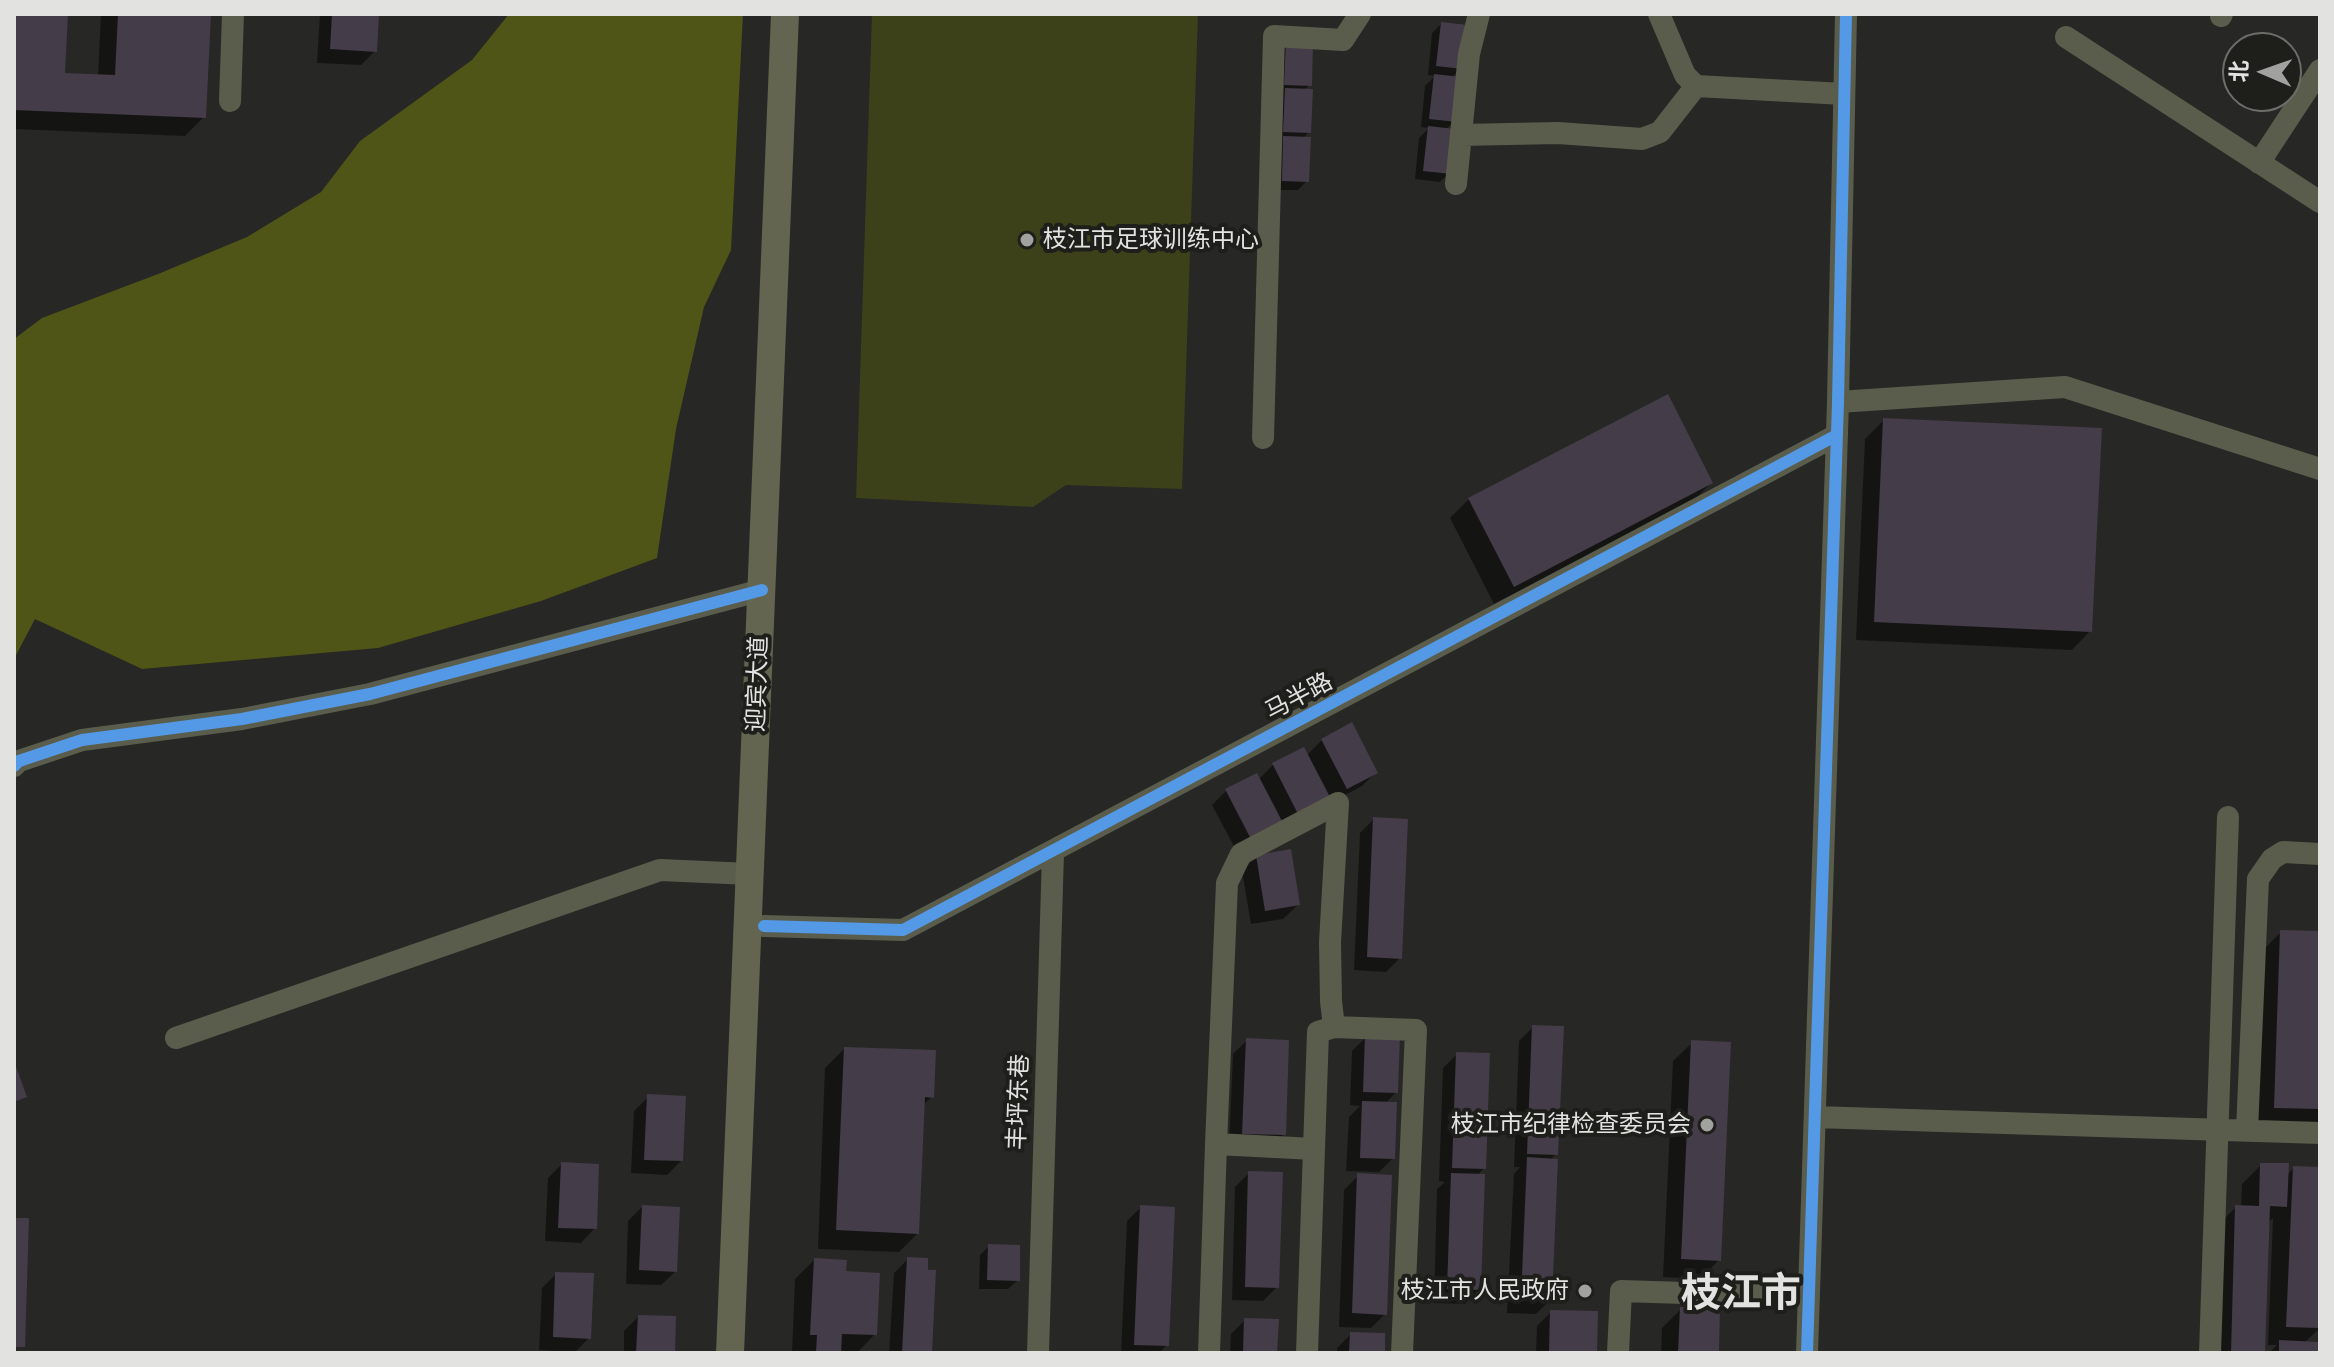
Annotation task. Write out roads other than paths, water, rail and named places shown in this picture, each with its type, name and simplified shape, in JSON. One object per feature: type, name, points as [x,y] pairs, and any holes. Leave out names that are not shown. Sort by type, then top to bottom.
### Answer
[{"type":"main road","name":"迎宾大道","points":[[730,1353],[785,14]]},
{"type":"main road","name":"迎宾大道","points":[[747,1353],[802,14]]},
{"type":"street","points":[[230,101],[233,14]]},
{"type":"street","points":[[1263,438],[1274,36],[1343,40],[1360,14]]},
{"type":"street","points":[[1456,184],[1469,54],[1479,14]]},
{"type":"street","points":[[1659,14],[1685,75],[1696,86],[1844,94]]},
{"type":"street","points":[[1807,1353],[1838,402],[1846,14]]},
{"type":"street","points":[[2066,37],[2320,202]]},
{"type":"street","points":[[2259,163],[2320,70]]},
{"type":"street","points":[[1461,135],[1558,133],[1642,139],[1660,132],[1696,86]]},
{"type":"street","points":[[1838,402],[2065,387],[2320,469]]},
{"type":"street","name":"马半路","points":[[764,926],[903,930],[1837,435]]},
{"type":"street","points":[[14,766],[19,761],[82,740],[242,719],[370,694],[762,590]]},
{"type":"street","points":[[1209,1353],[1227,883],[1241,854],[1338,803],[1330,942],[1334,1027]]},
{"type":"street","points":[[2210,1353],[2228,817]]},
{"type":"street","points":[[2247,1130],[2258,879],[2272,859],[2283,852],[2320,854]]},
{"type":"street","name":"丰坪东巷","points":[[1038,1353],[1053,853]]},
{"type":"street","points":[[176,1038],[660,870],[750,874]]},
{"type":"street","points":[[1307,1353],[1318,1032],[1334,1027],[1416,1030],[1402,1353]]},
{"type":"street","points":[[1815,1117],[2320,1133]]},
{"type":"street","points":[[1216,1144],[1314,1149]]},
{"type":"street","points":[[1618,1353],[1621,1291],[1809,1297]]},
{"type":"place","name":"枝江市足球训练中心","points":[[1027,240]]},
{"type":"place","name":"枝江市纪律检查委员会","points":[[1707,1125]]},
{"type":"place","name":"枝江市人民政府","points":[[1585,1291]]},
{"type":"district","name":"枝江市","points":[[1741,1294]]}]
